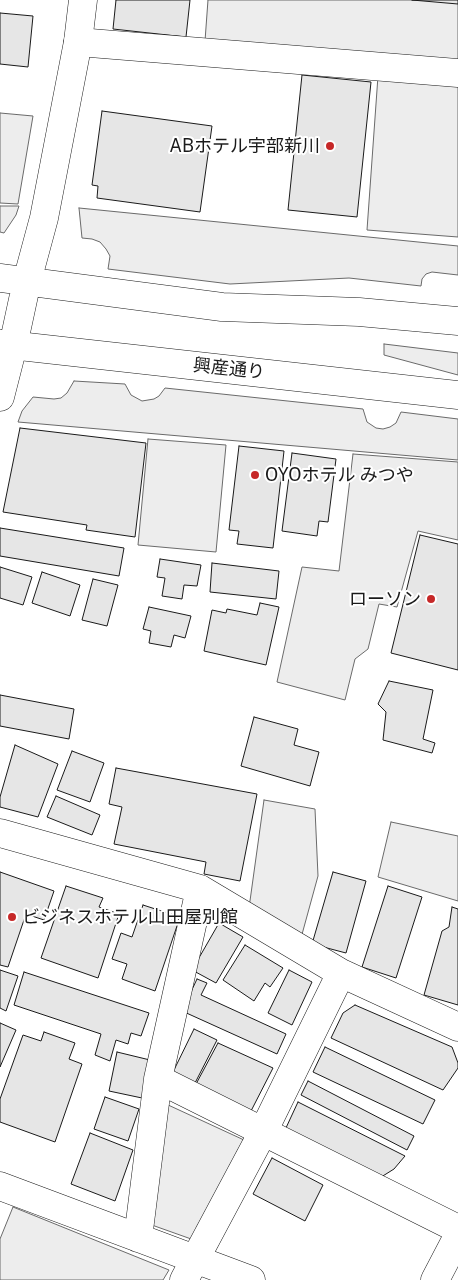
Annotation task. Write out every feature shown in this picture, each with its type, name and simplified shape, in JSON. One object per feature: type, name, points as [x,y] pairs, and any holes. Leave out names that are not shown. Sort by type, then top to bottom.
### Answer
[{"type":"street","points":[[0,397],[7,345],[44,218],[78,42],[83,0]]},
{"type":"street","points":[[78,42],[458,73]]},
{"type":"street","points":[[0,278],[222,306],[359,312],[458,321]]},
{"type":"street","name":"興産通り","points":[[7,345],[458,395]]},
{"type":"street","points":[[0,833],[200,889],[341,973],[458,1027]]},
{"type":"street","points":[[138,1238],[158,1079],[200,889]]},
{"type":"street","points":[[190,1269],[264,1132],[341,973]]},
{"type":"street","points":[[158,1079],[458,1229]]},
{"type":"street","points":[[0,1186],[138,1238],[190,1269],[251,1280]]},
{"type":"street","points":[[435,1280],[458,1236]]},
{"type":"shaded area","points":[[208,0],[458,0],[458,61],[205,41]]},
{"type":"shaded area","points":[[378,76],[458,82],[458,237],[367,230]]},
{"type":"shaded area","points":[[0,113],[33,116],[18,204],[0,203]]},
{"type":"shaded area","points":[[0,206],[19,206],[16,215],[4,233],[0,232]]},
{"type":"shaded area","points":[[79,208],[458,246],[458,275],[432,272],[426,274],[422,279],[421,286],[349,278],[230,284],[108,269],[110,256],[106,249],[100,242],[82,238]]},
{"type":"shaded area","points":[[384,344],[458,353],[458,375],[384,355]]},
{"type":"shaded area","points":[[74,381],[125,384],[131,395],[142,401],[154,399],[165,388],[363,409],[367,422],[376,428],[383,429],[396,423],[401,412],[458,419],[458,460],[18,422],[22,411],[33,397],[61,398],[67,393]]},
{"type":"shaded area","points":[[148,439],[226,445],[216,552],[138,545]]},
{"type":"shaded area","points":[[353,454],[458,462],[458,540],[418,531],[397,607],[379,604],[368,649],[355,659],[345,700],[277,682],[302,567],[339,571]]},
{"type":"shaded area","points":[[264,800],[315,809],[318,876],[301,938],[249,908]]},
{"type":"shaded area","points":[[391,822],[458,836],[458,901],[378,877]]},
{"type":"shaded area","points":[[166,1104],[244,1140],[194,1240],[149,1224]]},
{"type":"shaded area","points":[[13,1207],[169,1270],[163,1280],[0,1280],[0,1239]]},
{"type":"building","points":[[116,0],[190,0],[186,37],[113,29]]},
{"type":"building","points":[[412,0],[458,0],[458,4]]},
{"type":"building","points":[[0,13],[33,16],[28,67],[0,64]]},
{"type":"building","name":"ABホテル宇部新川","points":[[302,75],[371,82],[357,217],[288,210]]},
{"type":"building","points":[[102,111],[212,126],[200,212],[97,198],[98,186],[92,185]]},
{"type":"building","points":[[20,428],[146,443],[135,537],[86,530],[87,525],[3,512]]},
{"type":"building","points":[[239,446],[284,451],[273,548],[237,544],[239,531],[229,530]]},
{"type":"building","points":[[292,453],[336,459],[328,522],[319,521],[317,536],[282,531]]},
{"type":"building","points":[[0,528],[124,548],[119,576],[0,556]]},
{"type":"building","name":"ローソン","points":[[420,535],[458,544],[458,670],[391,653]]},
{"type":"building","points":[[160,559],[201,565],[197,586],[184,585],[182,599],[162,596],[165,578],[157,577]]},
{"type":"building","points":[[212,563],[279,571],[276,599],[210,592]]},
{"type":"building","points":[[0,567],[32,577],[23,605],[0,598]]},
{"type":"building","points":[[42,572],[80,585],[70,616],[32,603]]},
{"type":"building","points":[[93,579],[118,585],[107,626],[82,620]]},
{"type":"building","points":[[260,603],[279,607],[266,665],[204,651],[212,610],[226,613],[227,609],[257,615]]},
{"type":"building","points":[[149,607],[191,616],[185,638],[174,635],[171,647],[149,643],[151,631],[143,629]]},
{"type":"building","points":[[389,681],[433,690],[423,739],[435,743],[432,753],[383,740],[386,712],[378,704]]},
{"type":"building","points":[[0,695],[74,709],[69,739],[0,726]]},
{"type":"building","points":[[254,717],[298,729],[294,745],[319,752],[310,786],[241,766]]},
{"type":"building","points":[[15,745],[58,764],[38,817],[0,807],[0,797]]},
{"type":"building","points":[[72,751],[104,763],[90,802],[57,790]]},
{"type":"building","points":[[116,768],[257,794],[240,881],[204,874],[206,862],[114,844],[122,807],[109,804]]},
{"type":"building","points":[[56,796],[100,815],[92,835],[47,817]]},
{"type":"building","name":"ビジネスホテル山田屋別館","points":[[0,872],[54,891],[44,920],[26,914],[8,967],[0,965]]},
{"type":"building","points":[[333,872],[366,881],[346,953],[312,944]]},
{"type":"building","points":[[66,886],[103,898],[99,907],[119,914],[98,978],[41,958]]},
{"type":"building","points":[[388,886],[422,897],[396,978],[362,967]]},
{"type":"building","points":[[143,905],[180,917],[155,991],[122,979],[127,964],[112,959],[121,933],[132,937]]},
{"type":"building","points":[[452,907],[458,909],[458,1005],[424,995],[442,931],[449,927]]},
{"type":"building","points":[[219,923],[243,937],[216,983],[192,970]]},
{"type":"building","points":[[245,945],[283,968],[270,987],[265,983],[254,1001],[223,980]]},
{"type":"building","points":[[0,970],[18,976],[6,1011],[0,1008]]},
{"type":"building","points":[[289,970],[312,982],[292,1025],[268,1013]]},
{"type":"building","points":[[24,972],[149,1013],[141,1036],[131,1033],[128,1044],[116,1040],[110,1061],[95,1055],[101,1034],[14,1005]]},
{"type":"building","points":[[197,979],[207,983],[201,995],[286,1034],[277,1054],[182,1011]]},
{"type":"building","points":[[355,1005],[452,1047],[458,1068],[443,1090],[331,1038],[343,1013]]},
{"type":"building","points":[[0,1023],[16,1030],[0,1067]]},
{"type":"building","points":[[194,1029],[217,1040],[195,1083],[173,1072]]},
{"type":"building","points":[[44,1032],[75,1043],[69,1059],[82,1064],[55,1142],[0,1122],[0,1099],[23,1035],[41,1041]]},
{"type":"building","points":[[218,1043],[273,1068],[251,1111],[196,1084]]},
{"type":"building","points":[[325,1047],[435,1100],[423,1124],[313,1072]]},
{"type":"building","points":[[117,1052],[150,1060],[142,1098],[109,1091]]},
{"type":"building","points":[[308,1081],[414,1136],[407,1150],[301,1095]]},
{"type":"building","points":[[105,1097],[139,1109],[128,1141],[94,1129]]},
{"type":"building","points":[[298,1102],[405,1156],[394,1169],[378,1179],[285,1130]]},
{"type":"building","points":[[90,1133],[133,1150],[115,1201],[71,1184]]},
{"type":"building","points":[[272,1158],[323,1185],[305,1221],[253,1194]]},
{"type":"place","name":"ABホテル宇部新川","points":[[330,146]]},
{"type":"place","name":"OYOホテル みつや","points":[[255,475]]},
{"type":"place","name":"ローソン","points":[[431,599]]},
{"type":"place","name":"ビジネスホテル山田屋別館","points":[[12,917]]}]
